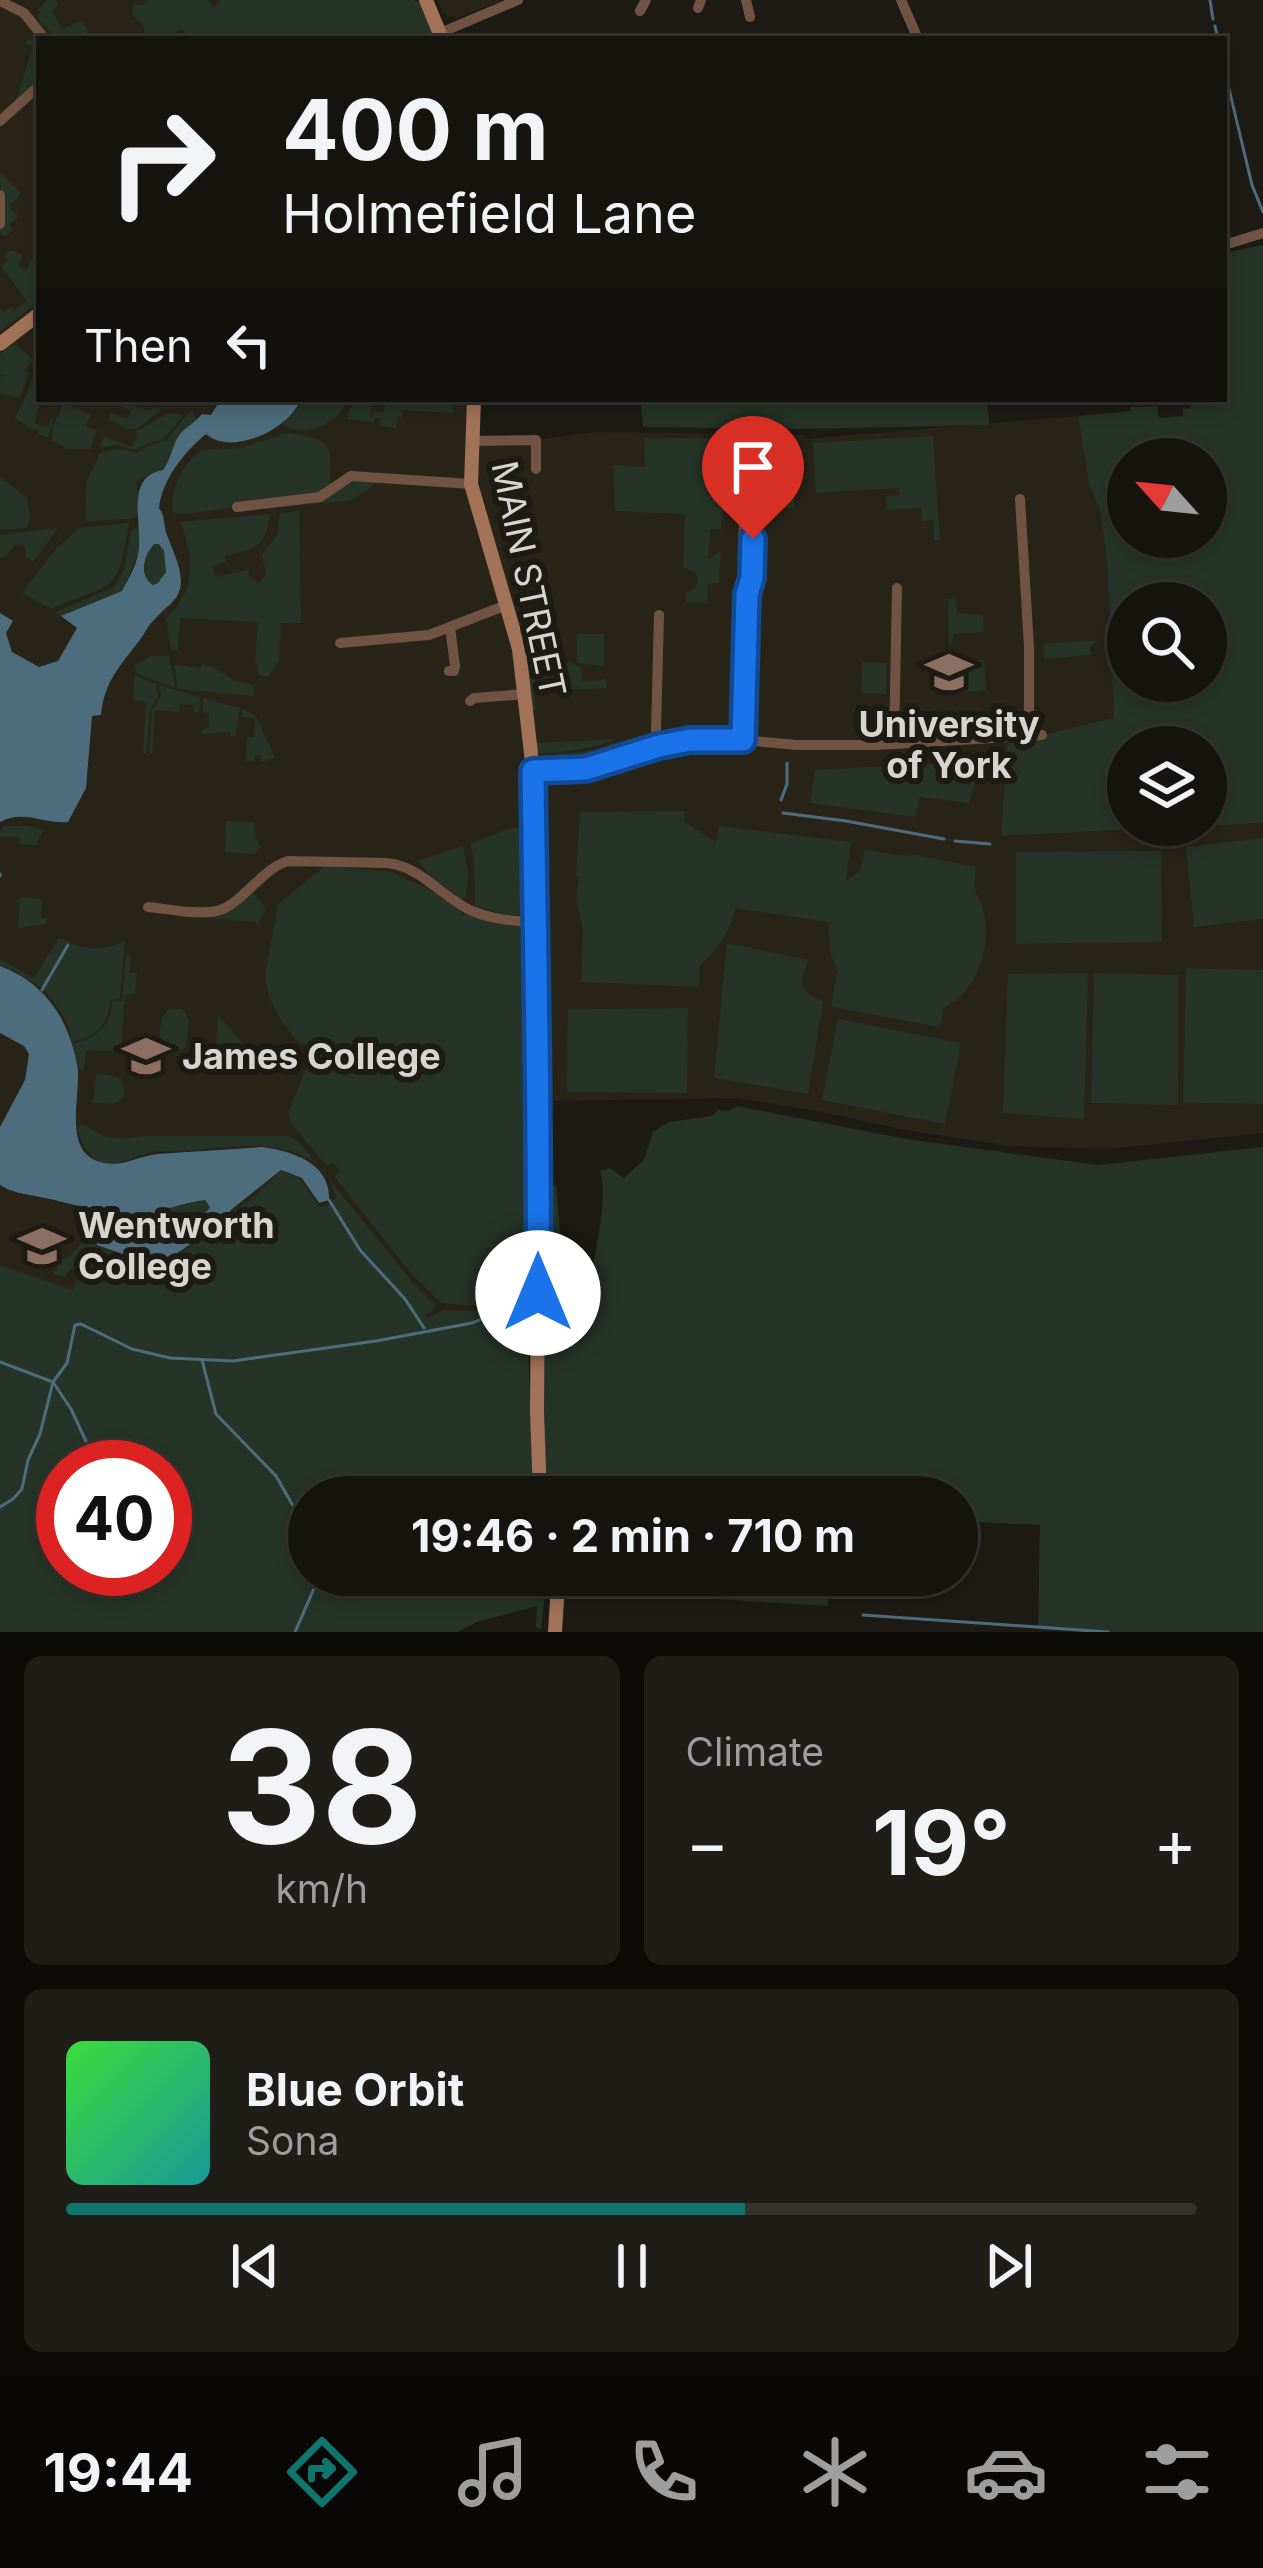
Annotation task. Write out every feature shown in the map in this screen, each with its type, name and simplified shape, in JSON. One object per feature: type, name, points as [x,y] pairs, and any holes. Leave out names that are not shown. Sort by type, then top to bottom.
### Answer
[{"type":"street","points":[[24,13],[35,0]]},
{"type":"street","points":[[426,0],[441,36],[518,0]]},
{"type":"street","points":[[746,0],[750,17]]},
{"type":"street","points":[[901,0],[917,36]]},
{"type":"street","points":[[0,1],[24,13],[43,36]]},
{"type":"street","points":[[0,121],[36,89]]},
{"type":"street","points":[[0,195],[0,224]]},
{"type":"street","points":[[1227,244],[1263,233]]},
{"type":"street","points":[[0,344],[36,316]]},
{"type":"street","name":"MAIN STREET","points":[[474,402],[471,484],[519,650],[533,771],[539,1476]]},
{"type":"street","points":[[471,441],[536,440],[536,469]]},
{"type":"street","points":[[237,507],[320,497],[351,476],[471,484]]},
{"type":"street","points":[[533,771],[586,769],[690,740],[796,745],[1035,735],[1020,499]]},
{"type":"street","points":[[743,740],[753,539],[743,539],[744,524]]},
{"type":"street","points":[[894,743],[897,588]]},
{"type":"street","points":[[340,643],[429,635],[505,606]]},
{"type":"street","points":[[659,615],[659,746]]},
{"type":"street","points":[[449,671],[455,666],[450,627]]},
{"type":"street","points":[[470,701],[526,694]]},
{"type":"street","points":[[148,907],[214,911],[227,907],[275,865],[288,860],[387,863],[402,864],[482,916],[534,922]]},
{"type":"street","points":[[555,1632],[557,1596]]},
{"type":"shaded area","name":"University of York","points":[[0,0],[413,0],[419,2],[434,36],[36,36],[36,402],[474,402],[471,440],[536,440],[595,432],[803,435],[804,439],[1078,416],[1107,560],[1107,702],[1114,702],[1115,718],[1007,743],[1001,836],[1107,831],[1107,846],[1227,846],[1227,825],[1263,823],[1263,1133],[1107,1149],[1010,1146],[737,1098],[539,1101],[538,1293],[527,1296],[527,1321],[376,1341],[0,1281]]},
{"type":"shaded area","points":[[437,0],[503,0],[457,18],[442,12]]},
{"type":"green space","points":[[47,0],[56,0],[58,6],[52,10],[62,29],[81,21],[88,30],[83,36],[55,36],[38,19]]},
{"type":"green space","points":[[148,0],[208,0],[214,8],[221,0],[413,0],[419,2],[433,36],[191,36],[181,29],[171,36],[141,36],[145,28],[133,15],[133,4]]},
{"type":"green space","points":[[36,41],[36,81],[15,104],[33,46],[25,43]]},
{"type":"green space","points":[[0,172],[21,194],[9,206],[18,217],[9,224],[13,230],[5,237],[0,233]]},
{"type":"green space","points":[[1263,245],[1263,823],[1227,825],[1227,726],[1107,726],[1107,831],[1001,836],[1007,743],[1114,718],[1113,702],[1227,702],[1227,582],[1108,582],[1100,511],[1089,484],[1078,416],[1157,406],[1159,418],[1183,416],[1183,409],[1191,408],[1191,403],[1176,402],[1227,402],[1227,252]]},
{"type":"green space","points":[[11,250],[23,255],[19,267],[26,270],[31,261],[36,263],[36,303],[0,331],[0,308],[14,311],[27,301],[1,266],[9,260],[5,254]]},
{"type":"green space","points":[[16,345],[34,360],[25,370],[29,373],[20,398],[0,393],[0,377],[6,375],[0,375],[0,354]]},
{"type":"green space","points":[[32,382],[36,384],[35,403],[40,405],[34,423],[47,428],[54,415],[48,438],[15,418]]},
{"type":"green space","points":[[300,402],[347,402],[329,422],[310,429],[282,424]]},
{"type":"green space","points":[[353,402],[372,402],[373,417],[375,412],[384,412],[385,406],[376,402],[454,402],[453,413],[403,410],[396,428],[380,426],[380,418],[374,422],[347,419]]},
{"type":"green space","points":[[640,402],[986,402],[990,425],[799,429],[643,427]]},
{"type":"green space","points":[[63,403],[91,414],[86,426],[97,431],[90,449],[68,449],[52,440]]},
{"type":"green space","points":[[114,403],[162,410],[136,429],[126,428],[108,419],[111,413],[127,419],[131,411]]},
{"type":"green space","points":[[192,411],[197,421],[181,434],[168,464],[137,482],[139,515],[85,519],[86,484],[100,453],[120,449],[138,453],[167,440]]},
{"type":"green space","points":[[174,413],[183,416],[161,441],[135,450],[117,445],[99,448],[104,436],[132,447],[137,434],[133,431]]},
{"type":"green space","points":[[288,433],[327,446],[330,487],[351,480],[381,480],[352,500],[173,513],[179,478],[201,450],[240,448]]},
{"type":"green space","points":[[933,436],[940,540],[934,540],[933,520],[922,521],[921,508],[887,510],[886,496],[899,495],[899,488],[816,493],[813,443]]},
{"type":"green space","points":[[644,438],[798,439],[794,508],[722,512],[721,529],[710,529],[708,560],[721,551],[719,583],[708,584],[707,604],[686,602],[686,593],[698,580],[695,572],[683,567],[685,514],[615,511],[613,465],[645,467]]},
{"type":"green space","points":[[0,477],[27,498],[27,528],[0,530]]},
{"type":"green space","points":[[299,511],[301,623],[281,623],[279,661],[268,677],[258,675],[255,663],[258,622],[180,618],[178,650],[171,650],[166,619],[183,596],[190,574],[180,522],[270,514],[258,545],[225,556],[226,562],[212,566],[215,577],[248,570],[250,578],[259,583],[266,574],[262,555],[277,535],[280,513]]},
{"type":"green space","points":[[129,523],[121,564],[101,589],[51,609],[22,593],[79,528]]},
{"type":"green space","points":[[140,525],[138,553],[123,590],[56,614],[114,587],[124,570],[131,531]]},
{"type":"green space","points":[[58,528],[33,562],[21,544],[0,558],[0,535]]},
{"type":"green space","points":[[159,543],[166,572],[158,584],[147,579],[144,568],[154,544]]},
{"type":"green space","points":[[956,598],[957,613],[983,615],[984,632],[953,634],[949,645],[948,599]]},
{"type":"green space","points":[[577,634],[604,634],[604,666],[577,663]]},
{"type":"green space","points":[[1098,640],[1090,646],[1090,655],[1044,659],[1043,644]]},
{"type":"green space","points":[[530,650],[535,679],[551,668],[555,683],[568,681],[566,664],[570,662],[581,668],[582,682],[605,679],[607,688],[535,691],[533,710],[525,654]]},
{"type":"green space","points":[[151,656],[169,656],[175,688],[138,674],[134,666]]},
{"type":"green space","points":[[984,660],[986,690],[950,694],[949,685],[933,686],[933,676],[949,664]]},
{"type":"green space","points":[[862,662],[887,663],[886,694],[861,693]]},
{"type":"green space","points":[[174,665],[211,666],[254,685],[253,696],[178,689]]},
{"type":"green space","points":[[134,675],[156,684],[158,696],[150,710],[146,753],[146,702],[133,700]]},
{"type":"green space","points":[[159,685],[200,697],[199,712],[194,712],[194,705],[180,704],[179,712],[155,710],[149,753],[152,710],[161,696]]},
{"type":"green space","points":[[203,698],[240,708],[235,736],[230,732],[202,734],[208,728],[209,713],[203,712]]},
{"type":"green space","points":[[242,708],[256,716],[275,758],[261,762],[261,755],[255,755],[254,761],[246,761],[247,737],[254,737],[255,718],[242,717]]},
{"type":"green space","points":[[533,719],[536,743],[617,739],[540,754],[537,747],[536,753]]},
{"type":"green space","points":[[652,732],[649,744],[595,762],[541,763],[541,756],[584,752]]},
{"type":"green space","points":[[699,743],[714,744],[717,751],[667,756],[579,784],[542,784],[548,774]]},
{"type":"green space","points":[[981,761],[969,803],[920,797],[915,817],[810,803],[815,770]]},
{"type":"green space","points":[[685,811],[684,822],[716,842],[719,826],[851,842],[846,881],[860,871],[865,850],[976,867],[975,887],[986,927],[983,955],[965,991],[944,1007],[940,1027],[831,1007],[837,971],[828,922],[736,908],[722,940],[699,965],[699,987],[581,982],[583,928],[576,898],[580,812]]},
{"type":"green space","points":[[226,821],[254,822],[260,848],[254,854],[225,852]]},
{"type":"green space","points":[[5,826],[43,830],[36,845],[19,844],[19,837],[0,837]]},
{"type":"green space","points":[[513,827],[527,831],[523,915],[475,906],[470,844]]},
{"type":"green space","points":[[1263,838],[1263,919],[1194,927],[1186,847],[1227,846],[1227,842]]},
{"type":"green space","points":[[463,846],[468,873],[466,896],[461,899],[418,861]]},
{"type":"green space","points":[[1161,851],[1162,942],[1016,944],[1016,852]]},
{"type":"green space","points":[[325,866],[391,872],[430,890],[462,912],[461,916],[465,913],[526,930],[531,1100],[528,1285],[521,1287],[521,1298],[496,1298],[472,1306],[441,1303],[410,1272],[334,1176],[340,1171],[333,1162],[327,1166],[292,1125],[288,1113],[315,1047],[299,1043],[284,1025],[269,998],[265,976],[277,905]]},
{"type":"green space","points":[[249,893],[266,909],[258,928],[256,922],[170,916],[212,915]]},
{"type":"green space","points":[[20,897],[42,899],[45,924],[18,928]]},
{"type":"green space","points":[[59,938],[70,941],[42,988],[0,965],[0,959],[34,978]]},
{"type":"green space","points":[[125,941],[120,998],[110,1000],[100,1028],[72,1042],[67,1022],[45,989],[71,943],[98,948]]},
{"type":"green space","points":[[727,943],[808,960],[801,982],[808,994],[823,1002],[808,1094],[714,1078]]},
{"type":"green space","points":[[126,955],[131,955],[130,973],[137,973],[135,994],[125,995],[121,1052],[86,1050],[84,1070],[80,1070],[72,1043],[101,1030],[112,1001],[122,1001]]},
{"type":"green space","points":[[1186,968],[1263,970],[1263,1104],[1183,1103]]},
{"type":"green space","points":[[1088,973],[1084,1119],[1003,1113],[1008,974]]},
{"type":"green space","points":[[1094,973],[1178,975],[1178,1105],[1091,1103]]},
{"type":"green space","points":[[688,1008],[687,1093],[567,1092],[568,1009]]},
{"type":"green space","points":[[169,1009],[182,1009],[189,1019],[186,1047],[176,1053],[166,1051],[160,1035]]},
{"type":"green space","points":[[218,1015],[251,1053],[224,1067],[215,1062]]},
{"type":"green space","points":[[838,1019],[961,1043],[945,1124],[822,1100]]},
{"type":"green space","points":[[96,1074],[121,1080],[124,1091],[119,1101],[93,1103]]},
{"type":"green space","points":[[737,1106],[906,1139],[1098,1165],[1263,1147],[1263,1632],[1038,1629],[1040,1525],[978,1522],[978,1476],[544,1476],[546,1189],[556,1185],[561,1287],[589,1287],[602,1212],[600,1171],[610,1168],[624,1178],[644,1160],[653,1132],[669,1122]]},
{"type":"green space","points":[[81,1123],[116,1138],[288,1136],[298,1141],[325,1174],[311,1161],[271,1147],[153,1152],[105,1163],[91,1155],[77,1130]]},
{"type":"green space","points":[[281,1171],[301,1179],[319,1207],[327,1207],[336,1197],[327,1176],[435,1305],[426,1319],[444,1310],[527,1306],[532,1476],[288,1476],[288,1596],[543,1596],[541,1629],[536,1627],[537,1606],[457,1632],[0,1632],[0,1265],[73,1290],[80,1272],[71,1268],[65,1277],[54,1274],[58,1266],[52,1265],[80,1244],[93,1211],[98,1224],[96,1245],[127,1259],[169,1262],[222,1224]]},
{"type":"green space","points":[[205,1200],[210,1207],[185,1238],[162,1242],[133,1233],[156,1214]]},
{"type":"green space","points":[[682,1596],[828,1596],[828,1606]]},
{"type":"water","points":[[219,402],[299,402],[273,429],[245,441],[217,440],[206,434],[175,467],[159,508],[179,568],[180,589],[114,675],[101,715],[92,716],[86,788],[68,822],[17,817],[0,822],[0,613],[13,621],[6,633],[12,652],[39,667],[58,661],[77,628],[61,616],[122,591],[138,554],[143,482],[163,470],[177,438],[202,414],[211,415]],"holes":[[[154,544],[164,551],[166,572],[153,585],[145,576],[145,560]]]},
{"type":"water","points":[[0,966],[42,992],[61,1017],[77,1064],[77,1135],[90,1157],[111,1164],[159,1154],[274,1149],[317,1168],[328,1187],[329,1200],[319,1203],[302,1178],[281,1170],[213,1229],[167,1260],[137,1259],[97,1245],[98,1222],[91,1211],[0,1185],[0,1127],[25,1080],[29,1054],[0,1033]],"holes":[[[205,1200],[210,1207],[195,1230],[178,1241],[154,1241],[133,1233],[165,1210]]]},
{"type":"waterway","points":[[1210,0],[1213,19]]},
{"type":"waterway","points":[[1215,26],[1217,36]]},
{"type":"waterway","points":[[1227,81],[1263,212]]},
{"type":"waterway","points":[[781,800],[787,763]]},
{"type":"waterway","points":[[783,813],[944,839]]},
{"type":"waterway","points":[[955,841],[990,844]]},
{"type":"waterway","points":[[42,990],[68,945]]},
{"type":"waterway","points":[[329,1200],[360,1250],[405,1299],[424,1328]]},
{"type":"waterway","points":[[0,1507],[22,1489],[53,1382],[67,1363],[75,1325],[132,1349],[170,1358],[233,1361],[472,1323],[526,1301]]},
{"type":"waterway","points":[[202,1360],[216,1414],[276,1476],[288,1497]]},
{"type":"waterway","points":[[0,1362],[53,1382],[85,1440]]},
{"type":"waterway","points":[[295,1632],[311,1596]]},
{"type":"waterway","points":[[863,1615],[1108,1632]]},
{"type":"place","name":"University of York","points":[[949,672]]},
{"type":"place","name":"James College","points":[[146,1056]]},
{"type":"place","name":"Wentworth College","points":[[42,1246]]},
{"type":"route","points":[[538,1293],[533,771],[586,769],[690,740],[743,740],[753,539]]}]
